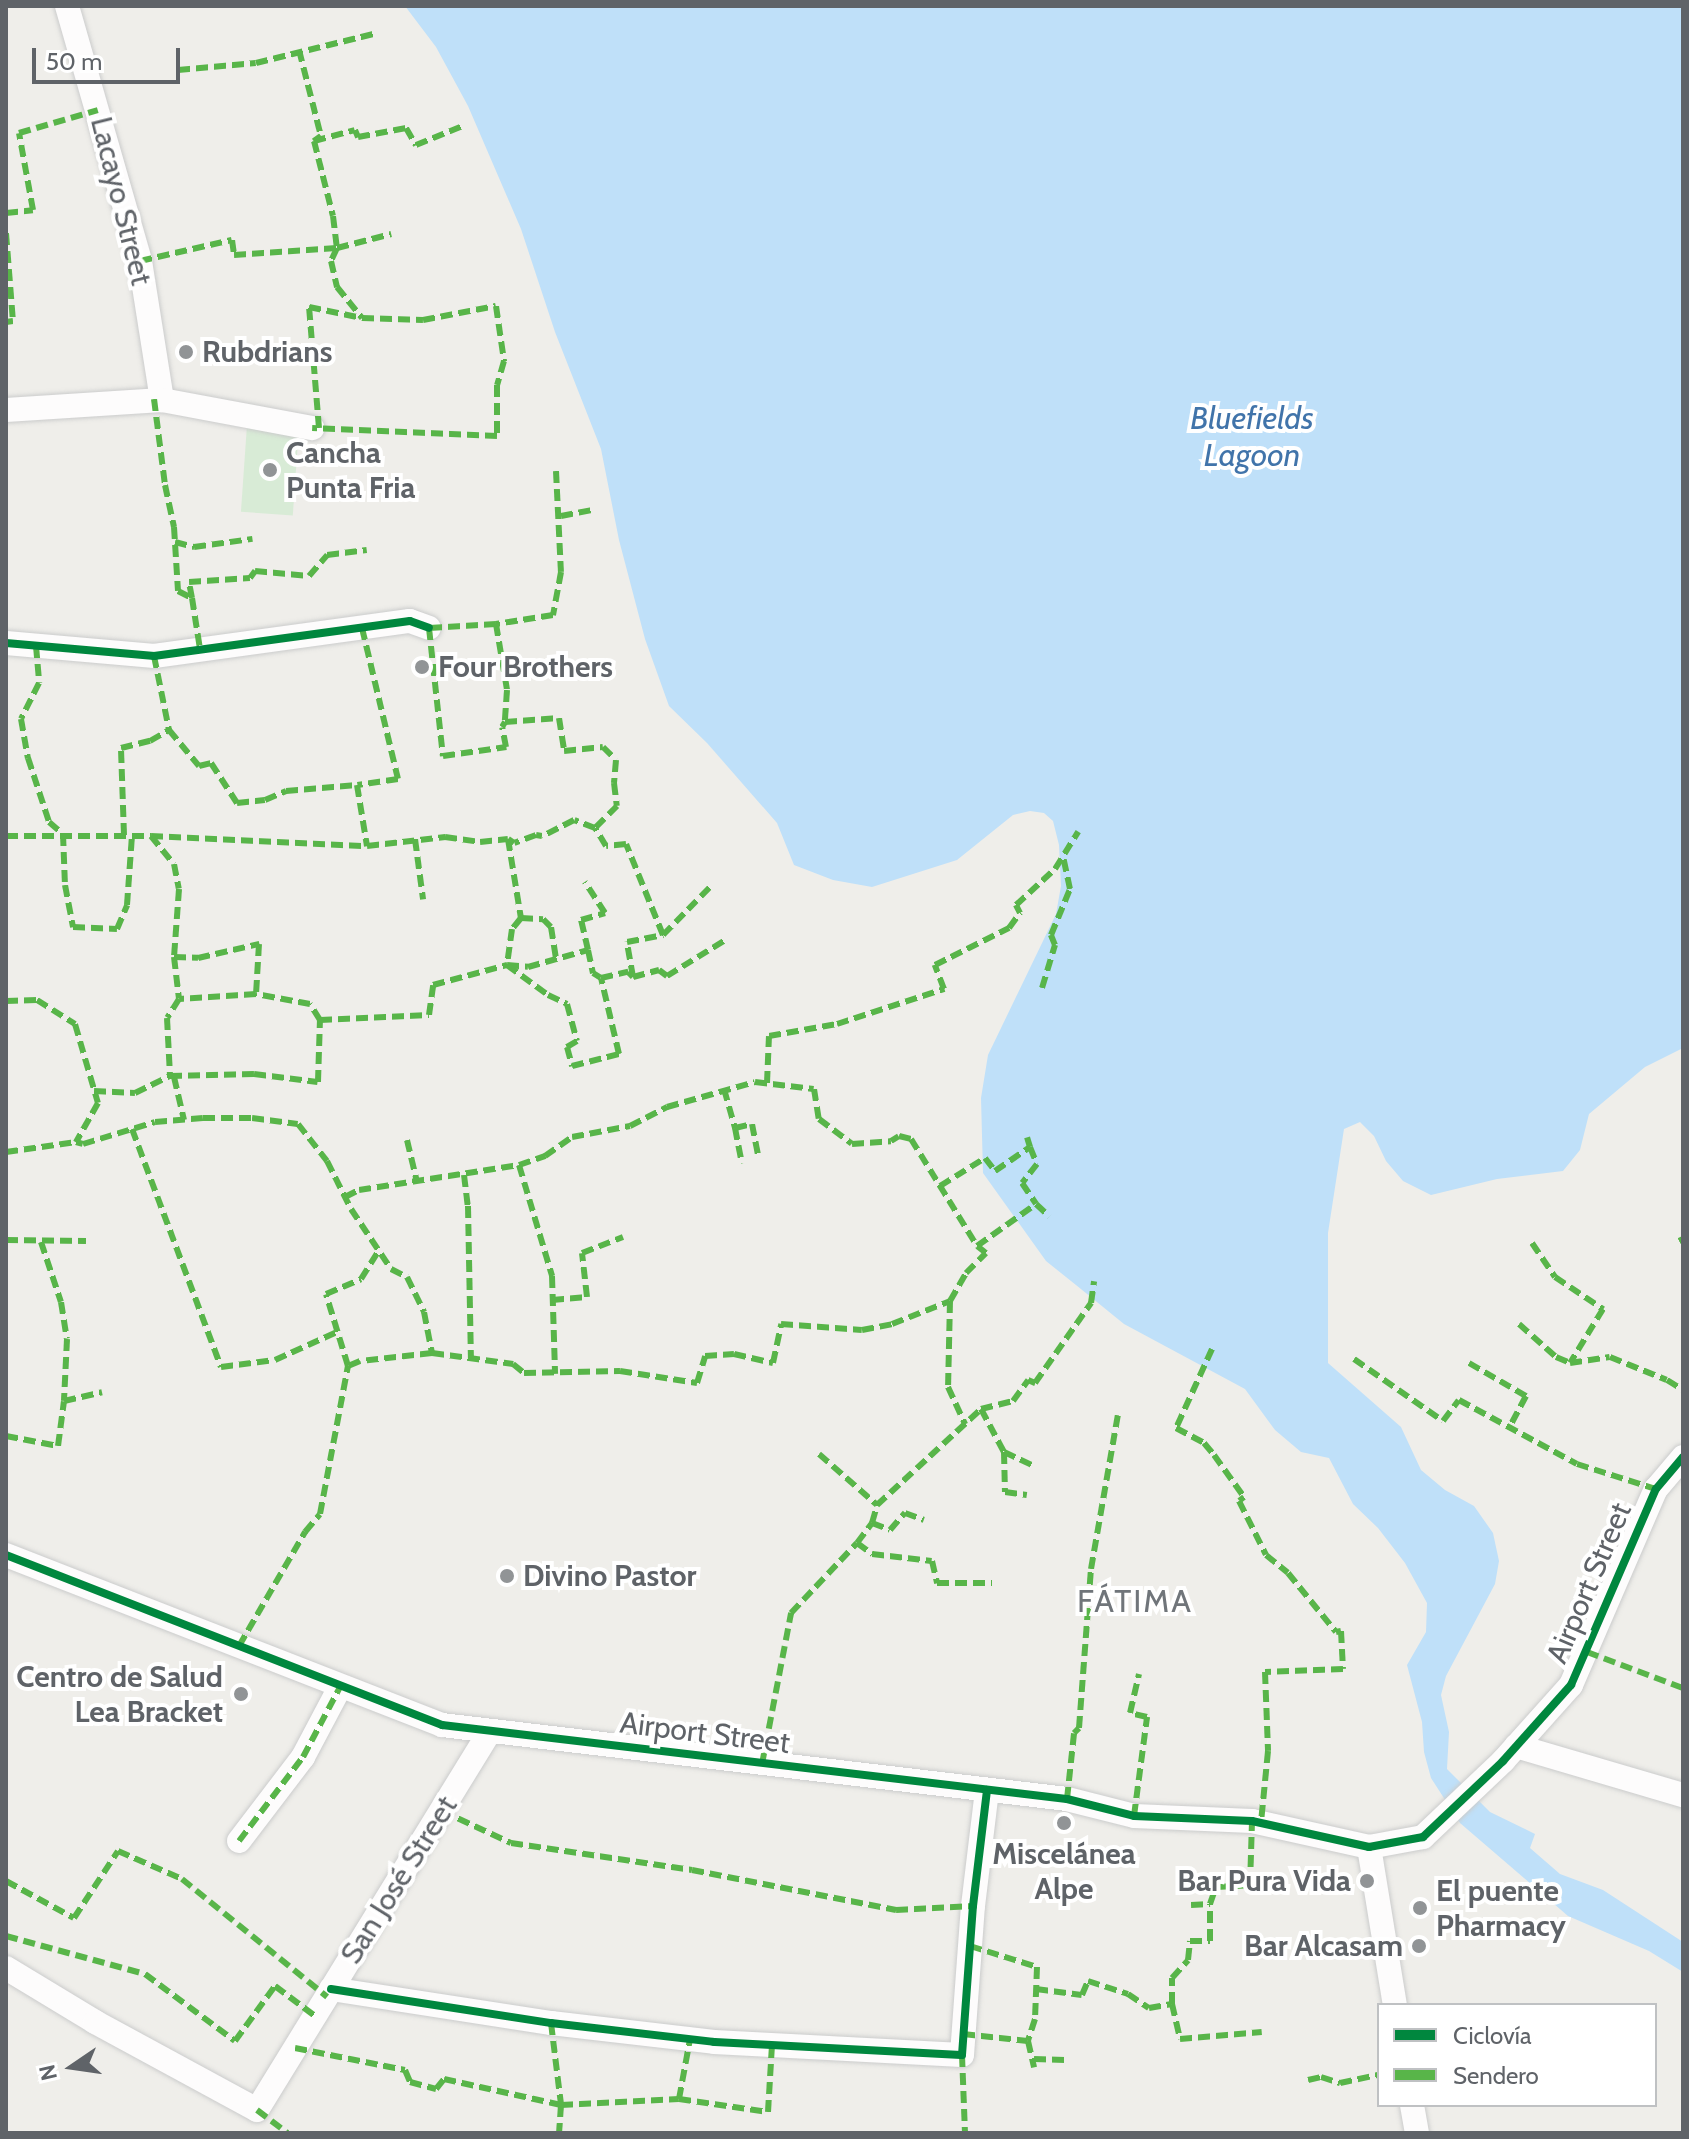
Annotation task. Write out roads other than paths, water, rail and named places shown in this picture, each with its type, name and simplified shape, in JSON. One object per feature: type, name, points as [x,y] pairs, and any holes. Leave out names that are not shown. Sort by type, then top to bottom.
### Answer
[{"type":"street","name":"Lacayo Street","points":[[67,6],[140,261],[162,400]]},
{"type":"street","points":[[6,410],[162,400],[312,428]]},
{"type":"street","points":[[6,643],[154,656],[410,621],[429,628]]},
{"type":"street","name":"Airport Street","points":[[6,1555],[442,1725],[1067,1799],[1134,1816],[1252,1821],[1369,1847],[1423,1837],[1509,1753],[1571,1685],[1656,1489],[1683,1457]]},
{"type":"street","points":[[239,1841],[303,1757],[340,1687]]},
{"type":"street","name":"San José Street","points":[[6,1968],[95,2022],[257,2110],[490,1732]]},
{"type":"street","points":[[1509,1753],[1683,1795]]},
{"type":"street","points":[[331,1989],[551,2023],[714,2042],[962,2055],[973,1906],[987,1790]]},
{"type":"street","points":[[1369,1847],[1395,2003]]},
{"type":"street","points":[[1412,2107],[1417,2133]]},
{"type":"water","name":"Bluefields Lagoon","points":[[405,6],[1683,6],[1683,1048],[1645,1067],[1589,1114],[1580,1150],[1563,1171],[1497,1179],[1431,1195],[1403,1181],[1386,1161],[1374,1136],[1360,1122],[1344,1129],[1328,1233],[1328,1363],[1401,1427],[1421,1470],[1445,1490],[1474,1506],[1493,1533],[1499,1561],[1495,1584],[1446,1676],[1441,1695],[1449,1732],[1447,1769],[1490,1812],[1535,1834],[1530,1848],[1560,1874],[1603,1890],[1683,1942],[1683,1972],[1649,1951],[1568,1916],[1460,1823],[1431,1778],[1424,1752],[1422,1722],[1407,1665],[1426,1632],[1427,1603],[1405,1563],[1378,1528],[1353,1504],[1329,1458],[1301,1452],[1275,1430],[1245,1389],[1124,1324],[1046,1261],[983,1173],[981,1098],[988,1055],[1056,914],[1061,886],[1059,845],[1053,821],[1044,813],[1030,811],[1013,815],[957,860],[872,887],[833,880],[794,865],[777,823],[707,743],[669,706],[645,639],[619,540],[601,449],[555,332],[521,229],[468,106],[436,47]]},
{"type":"place","name":"Rubdrians","points":[[186,352]]},
{"type":"place","name":"Cancha Punta Fria","points":[[270,470]]},
{"type":"place","name":"Four Brothers","points":[[422,667]]},
{"type":"place","name":"Divino Pastor","points":[[507,1576]]},
{"type":"place","name":"Centro de Salud Lea Bracket","points":[[241,1694]]},
{"type":"place","name":"Miscelánea Alpe","points":[[1064,1823]]},
{"type":"place","name":"Bar Pura Vida","points":[[1367,1881]]},
{"type":"place","name":"El puente Pharmacy","points":[[1420,1908]]},
{"type":"place","name":"Bar Alcasam","points":[[1419,1946]]},
{"type":"district","name":"FÁTIMA","points":[[1135,1601]]}]
